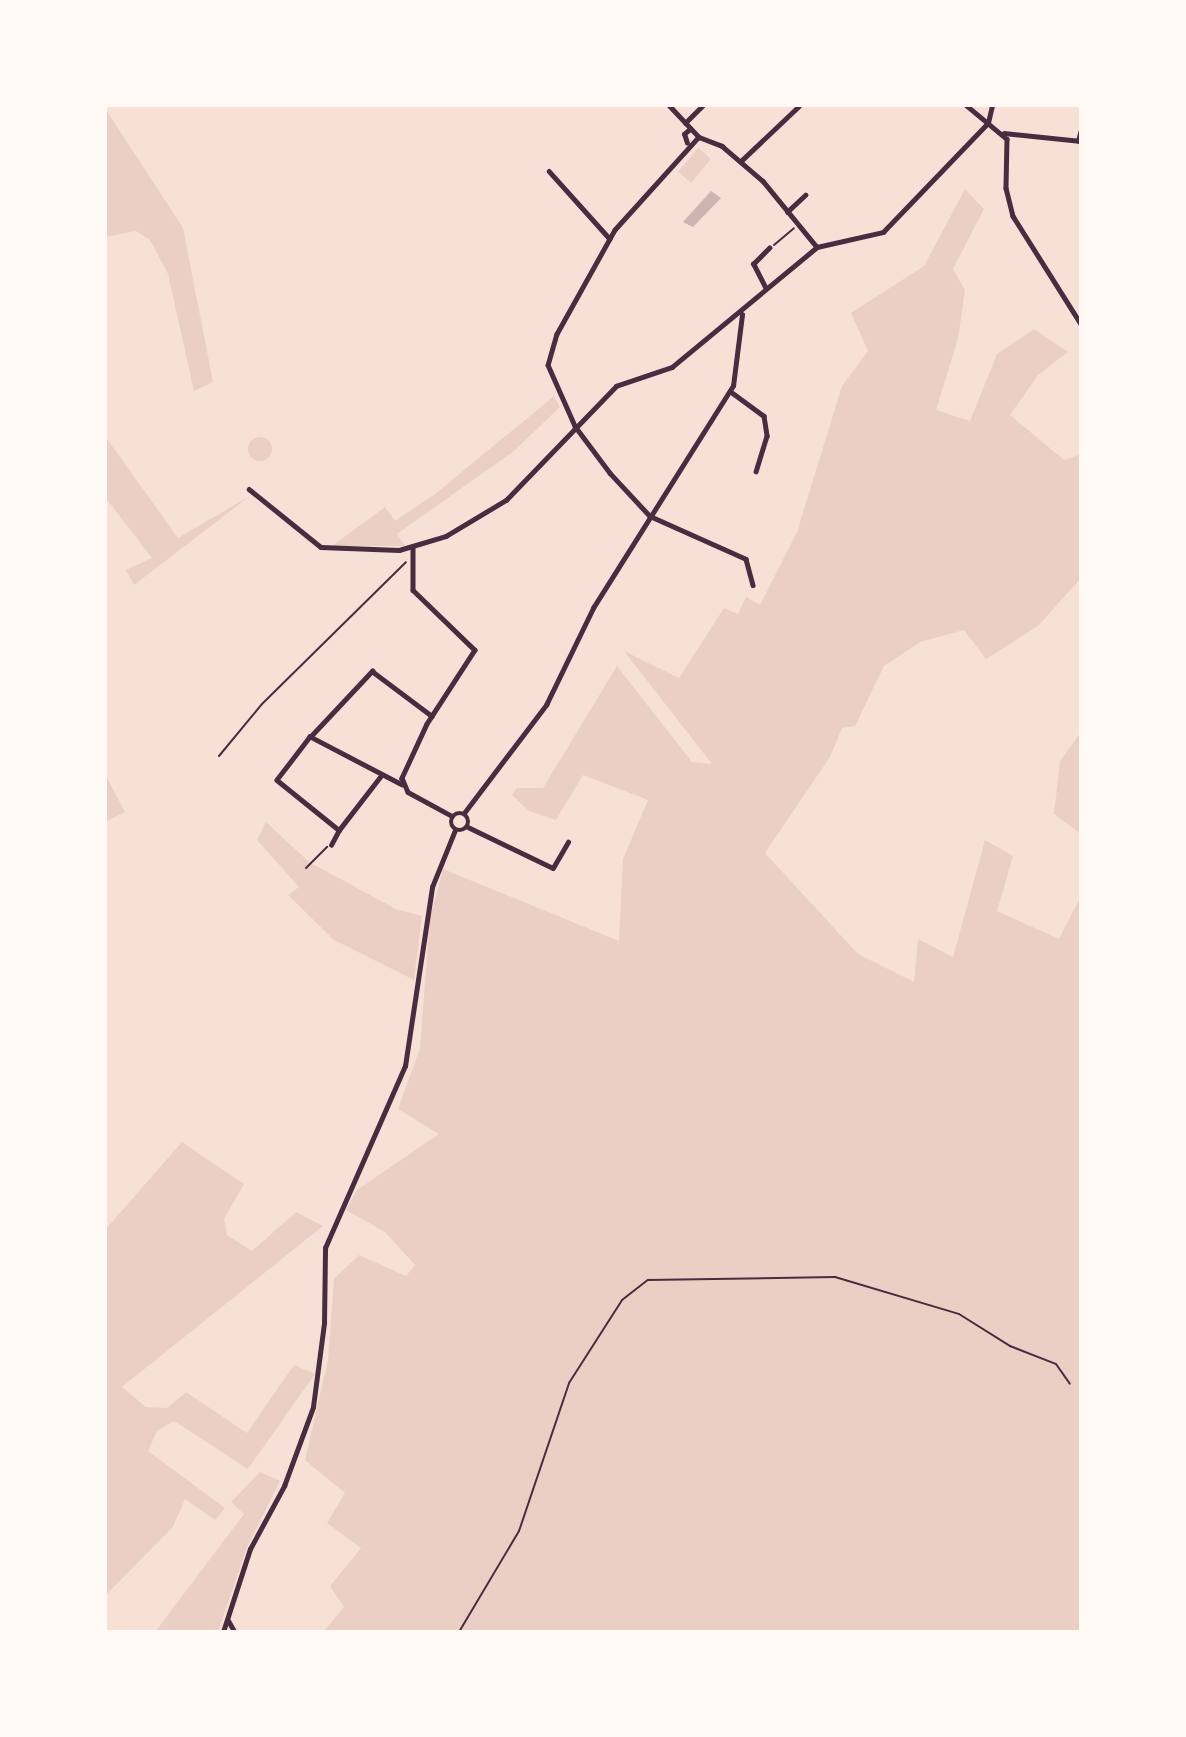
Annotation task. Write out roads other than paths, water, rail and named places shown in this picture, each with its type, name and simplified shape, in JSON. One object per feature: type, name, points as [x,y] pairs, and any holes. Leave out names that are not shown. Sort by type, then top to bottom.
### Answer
[{"type":"street","points":[[669,105],[699,137],[716,142],[741,161],[817,247]]},
{"type":"street","points":[[685,123],[703,105]]},
{"type":"street","points":[[967,105],[1004,133],[1079,141],[1081,130]]},
{"type":"street","points":[[249,489],[321,547],[413,548],[506,500],[575,425],[624,381],[668,370],[724,320],[742,315],[766,289],[817,247],[883,232],[988,123],[992,105]]},
{"type":"street","points":[[741,161],[798,107]]},
{"type":"street","points":[[687,143],[684,134],[691,129]]},
{"type":"street","points":[[1004,133],[1013,216],[1081,324]]},
{"type":"street","points":[[699,137],[687,143],[610,239],[548,358],[575,425],[650,516],[746,559],[753,585]]},
{"type":"street","points":[[549,171],[610,239]]},
{"type":"street","points":[[787,212],[805,195]]},
{"type":"street","points":[[766,289],[753,264],[769,248]]},
{"type":"street","points":[[452,816],[464,813],[546,705],[593,608],[730,391],[742,315]]},
{"type":"street","points":[[730,391],[764,416],[767,436],[756,471]]},
{"type":"street","points":[[402,785],[432,716],[476,655],[412,590],[413,548]]},
{"type":"street","points":[[338,830],[277,780],[310,737],[372,671],[432,716]]},
{"type":"street","points":[[223,1632],[250,1549],[284,1486],[313,1407],[324,1323],[325,1248],[405,1066],[432,887],[456,830],[452,816],[402,785],[380,777],[310,737]]},
{"type":"street","points":[[331,845],[338,830],[380,777]]},
{"type":"street","points":[[464,813],[468,827]]},
{"type":"street","points":[[456,830],[468,827],[553,868],[568,842]]},
{"type":"street","points":[[227,1619],[234,1632]]}]
